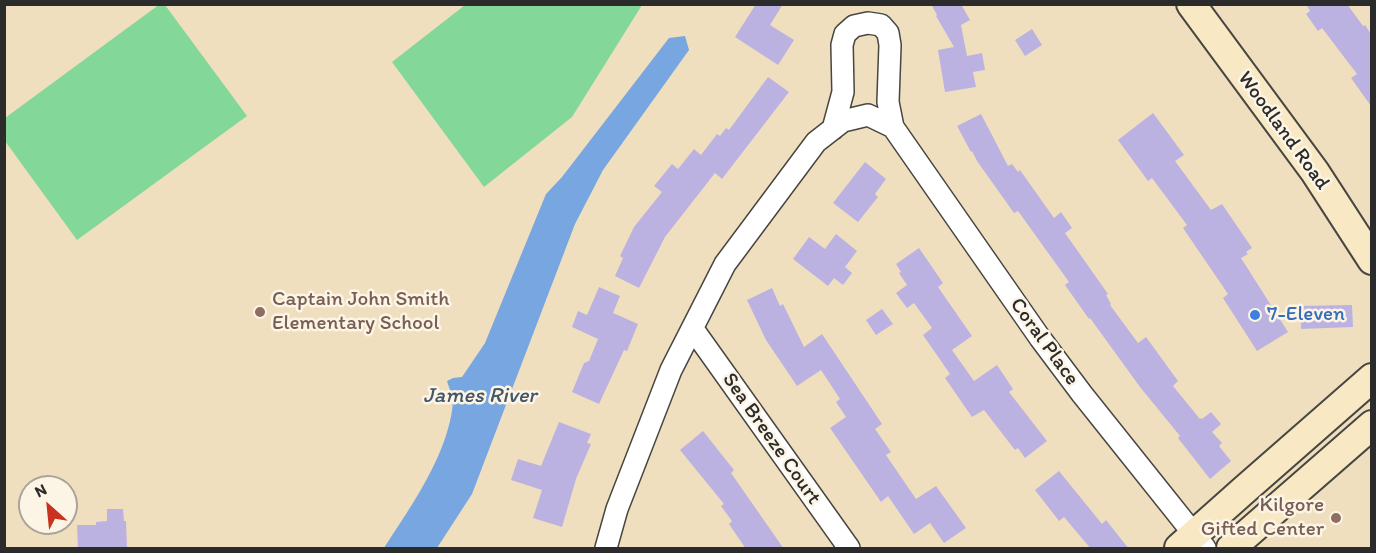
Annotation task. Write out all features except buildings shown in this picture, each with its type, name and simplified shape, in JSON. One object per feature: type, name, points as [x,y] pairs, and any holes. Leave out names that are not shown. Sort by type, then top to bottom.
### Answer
[{"type":"street","name":"Woodland Road","points":[[1191,4],[1315,172],[1371,260]]},
{"type":"street","name":"Coral Place","points":[[833,129],[843,92],[842,45],[845,34],[854,26],[868,23],[881,25],[888,33],[890,45],[888,102],[893,127],[1054,356],[1193,544]]},
{"type":"street","points":[[606,549],[617,509],[671,370],[725,264],[816,142],[843,120],[868,115],[893,127]]},
{"type":"street","name":"Sea Breeze Court","points":[[693,329],[849,549]]},
{"type":"street","points":[[1193,544],[1243,490],[1371,378]]},
{"type":"street","points":[[1231,549],[1371,425]]},
{"type":"green space","points":[[160,4],[165,5],[247,116],[77,240],[5,141],[5,118]]},
{"type":"green space","points":[[465,5],[642,5],[572,117],[484,187],[392,62]]},
{"type":"water","name":"James River","points":[[685,36],[689,50],[603,170],[575,224],[472,494],[437,548],[384,548],[427,479],[444,442],[453,403],[447,381],[462,377],[485,343],[546,194],[562,177],[669,38]]},
{"type":"place","name":"Captain John Smith Elementary School","points":[[260,312]]},
{"type":"place","name":"7-Eleven","points":[[1255,315]]},
{"type":"place","name":"Kilgore Gifted Center","points":[[1336,518]]}]
